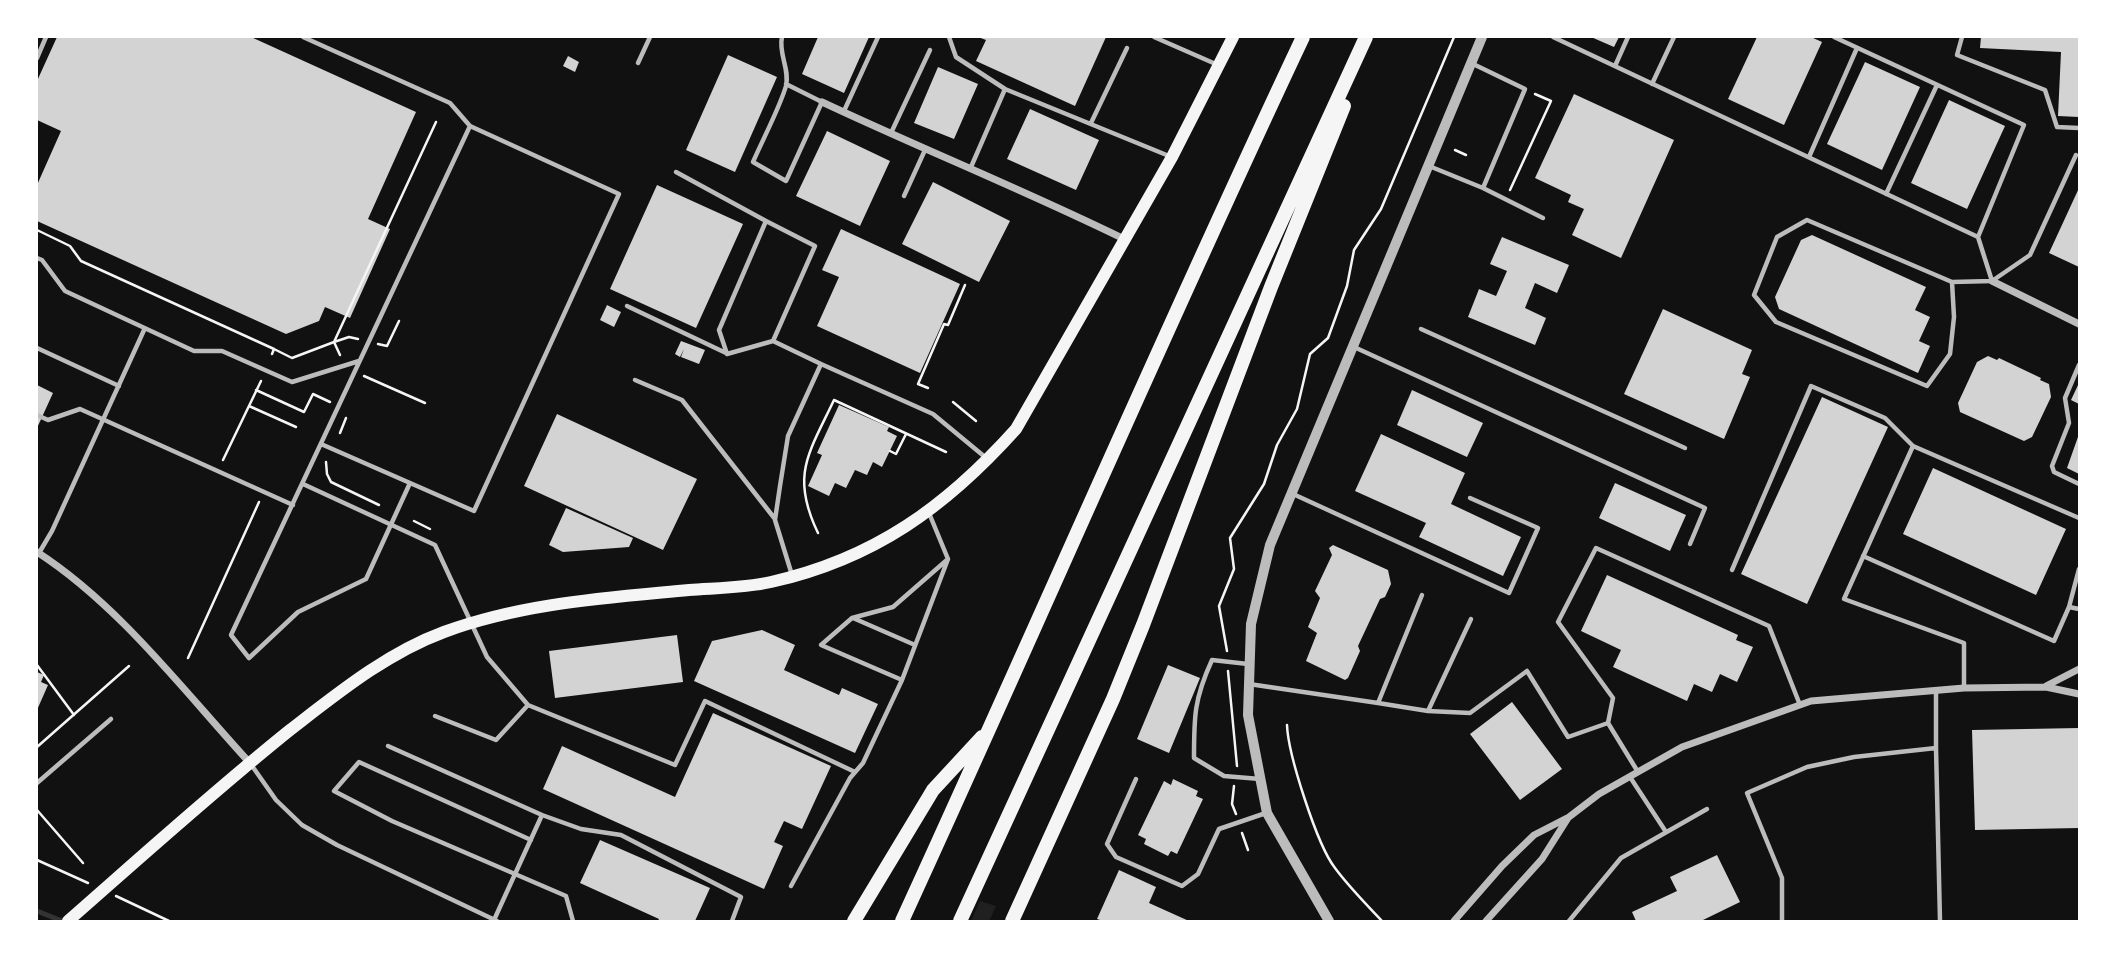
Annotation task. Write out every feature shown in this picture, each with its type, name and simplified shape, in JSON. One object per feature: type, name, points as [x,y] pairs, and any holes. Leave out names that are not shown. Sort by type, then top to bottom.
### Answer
[{"type":"highway","points":[[902,921],[1224,205],[1303,37]]},
{"type":"highway","points":[[960,921],[1366,37]]},
{"type":"highway","points":[[1012,921],[1113,699],[1266,300],[1372,37]]},
{"type":"highway","points":[[854,921],[933,790],[992,725]]},
{"type":"main road","points":[[68,921],[249,762],[352,681],[442,632],[504,613],[564,602],[770,583],[856,556],[929,512],[989,460],[1016,429],[1172,157],[1233,37]]},
{"type":"street","points":[[1329,921],[1267,813],[1248,715],[1251,624],[1270,545],[1482,37]]},
{"type":"street","points":[[822,102],[925,150],[971,167],[1124,239]]},
{"type":"street","points":[[1992,281],[2079,324]]},
{"type":"street","points":[[38,552],[75,578],[112,610],[249,762]]},
{"type":"street","points":[[2046,687],[2079,670]]},
{"type":"street","points":[[1454,921],[1502,866],[1534,835],[1569,817],[1599,794],[1682,747],[1811,701],[1964,688],[2046,687],[2079,694]]},
{"type":"street","points":[[1486,921],[1542,859],[1569,817]]},
{"type":"lane","points":[[37,58],[46,37]]},
{"type":"lane","points":[[303,37],[450,103],[470,126],[619,194],[474,512],[321,444]]},
{"type":"lane","points":[[638,62],[650,37]]},
{"type":"lane","points":[[782,37],[780,45],[786,84],[753,162],[786,181],[822,102],[786,84]]},
{"type":"lane","points":[[844,112],[878,37]]},
{"type":"lane","points":[[949,37],[956,57],[1005,89],[1172,157]]},
{"type":"lane","points":[[1154,37],[1219,65]]},
{"type":"lane","points":[[1168,43],[1171,37]]},
{"type":"lane","points":[[1553,37],[1978,237]]},
{"type":"lane","points":[[1615,66],[1628,37]]},
{"type":"lane","points":[[1652,84],[1674,37]]},
{"type":"lane","points":[[1834,37],[2024,125],[1978,237],[1992,281]]},
{"type":"lane","points":[[1962,37],[1957,55],[2045,90],[2057,127],[2079,128]]},
{"type":"lane","points":[[1091,123],[1127,48]]},
{"type":"lane","points":[[1809,157],[1857,48]]},
{"type":"lane","points":[[891,134],[930,50]]},
{"type":"lane","points":[[1471,62],[1525,89],[1483,188]]},
{"type":"lane","points":[[1886,194],[1937,85]]},
{"type":"lane","points":[[971,167],[1005,89]]},
{"type":"lane","points":[[410,483],[366,579],[298,612],[249,658],[232,635],[470,126]]},
{"type":"lane","points":[[904,196],[925,150]]},
{"type":"lane","points":[[1952,282],[1954,317],[1950,354],[1927,386],[1776,322],[1754,295],[1777,237],[1807,220],[1952,282],[1992,281],[2030,255],[2076,155]]},
{"type":"lane","points":[[1428,166],[1483,188],[1544,218]]},
{"type":"lane","points":[[676,172],[815,246],[773,341]]},
{"type":"lane","points":[[727,354],[719,330],[766,221]]},
{"type":"lane","points":[[37,258],[42,260],[65,291],[194,351],[222,351],[292,382],[360,361]]},
{"type":"lane","points":[[627,306],[727,354],[773,341],[933,414],[989,460]]},
{"type":"lane","points":[[38,552],[104,419],[145,328]]},
{"type":"lane","points":[[1421,329],[1685,448]]},
{"type":"lane","points":[[1353,347],[1705,508],[1690,544]]},
{"type":"lane","points":[[37,348],[118,386]]},
{"type":"lane","points":[[775,520],[788,436],[821,364]]},
{"type":"lane","points":[[2079,365],[2065,398],[2069,423],[2052,466],[2054,472],[2079,484]]},
{"type":"lane","points":[[635,380],[682,400],[775,520],[792,576]]},
{"type":"lane","points":[[1732,570],[1811,386],[1885,418],[1913,446],[2079,518]]},
{"type":"lane","points":[[37,415],[48,420],[80,409],[293,505]]},
{"type":"lane","points":[[1913,446],[1844,599],[1964,643],[1964,688]]},
{"type":"lane","points":[[303,484],[435,545],[487,657],[528,705],[675,765],[705,701],[855,772]]},
{"type":"lane","points":[[1292,493],[1509,593],[1538,528],[1470,498]]},
{"type":"lane","points":[[791,886],[855,772],[863,763],[902,680],[948,559],[929,512]]},
{"type":"lane","points":[[1638,772],[1608,723],[1613,698],[1558,622],[1596,548],[1769,626],[1800,705]]},
{"type":"lane","points":[[1863,556],[2054,641],[2069,607],[2079,569]]},
{"type":"lane","points":[[902,680],[821,645],[852,618],[893,607],[948,559]]},
{"type":"lane","points":[[1378,703],[1422,595]]},
{"type":"lane","points":[[2069,607],[2079,608]]},
{"type":"lane","points":[[852,618],[915,645]]},
{"type":"lane","points":[[1428,711],[1471,619]]},
{"type":"lane","points":[[1248,664],[1212,660],[1201,683],[1194,710],[1194,758],[1224,776],[1261,779]]},
{"type":"lane","points":[[1248,684],[1428,711],[1470,713],[1528,671],[1568,737],[1608,723]]},
{"type":"lane","points":[[1936,690],[1940,921]]},
{"type":"lane","points":[[435,716],[496,740],[528,705]]},
{"type":"lane","points":[[37,783],[111,719]]},
{"type":"lane","points":[[388,746],[542,816],[581,829],[621,835],[741,897],[732,921]]},
{"type":"lane","points":[[1782,921],[1782,878],[1747,793],[1807,767],[1854,757],[1936,748]]},
{"type":"lane","points":[[249,762],[276,800],[302,825],[337,845],[496,920],[542,816]]},
{"type":"lane","points":[[531,840],[359,762],[334,790],[392,821],[514,876],[566,896],[573,921]]},
{"type":"lane","points":[[1630,777],[1666,832]]},
{"type":"lane","points":[[1136,779],[1107,844],[1116,857],[1182,886],[1198,874],[1219,829],[1267,813]]},
{"type":"lane","points":[[1569,921],[1621,858],[1707,809]]},
{"type":"path","points":[[1506,200],[1551,101],[1525,89]]},
{"type":"path","points":[[334,342],[436,122]]},
{"type":"path","points":[[1455,150],[1466,155]]},
{"type":"path","points":[[37,230],[71,246],[81,261],[274,349]]},
{"type":"path","points":[[928,388],[918,384],[944,324],[948,325],[965,285]]},
{"type":"path","points":[[364,376],[425,403]]},
{"type":"path","points":[[223,460],[262,379]]},
{"type":"path","points":[[256,390],[304,412],[313,394],[339,406]]},
{"type":"path","points":[[818,533],[805,502],[804,465],[834,400],[946,452]]},
{"type":"path","points":[[953,402],[976,421]]},
{"type":"path","points":[[249,406],[296,427]]},
{"type":"path","points":[[890,451],[896,454],[906,434]]},
{"type":"path","points":[[329,456],[325,463],[331,482],[379,505]]},
{"type":"path","points":[[188,658],[262,497]]},
{"type":"path","points":[[37,665],[74,715]]},
{"type":"path","points":[[37,747],[129,666]]},
{"type":"path","points":[[1287,725],[1287,741],[1321,841],[1333,867],[1382,921]]},
{"type":"path","points":[[37,810],[82,863]]},
{"type":"shaded area","points":[[980,901],[996,906],[989,921],[971,921]]},
{"type":"building","points":[[57,37],[251,37],[416,112],[368,219],[390,229],[350,318],[325,307],[319,321],[286,334],[37,221],[37,185],[61,131],[37,120],[37,81]]},
{"type":"building","points":[[818,37],[869,37],[844,93],[802,74]]},
{"type":"building","points":[[978,37],[1106,37],[1075,106],[976,61],[986,40]]},
{"type":"building","points":[[1591,37],[1619,37],[1614,47]]},
{"type":"building","points":[[1757,37],[1811,37],[1822,42],[1784,125],[1728,99]]},
{"type":"building","points":[[1981,37],[2079,37],[2079,117],[2058,116],[2061,52],[1980,48]]},
{"type":"building","points":[[728,55],[777,77],[735,172],[686,150]]},
{"type":"building","points":[[568,56],[579,62],[575,72],[563,66]]},
{"type":"building","points":[[1865,62],[1920,87],[1882,170],[1827,144]]},
{"type":"building","points":[[938,67],[978,84],[954,139],[914,123]]},
{"type":"building","points":[[1574,94],[1674,140],[1621,258],[1572,235],[1584,209],[1568,202],[1571,195],[1535,178]]},
{"type":"building","points":[[1949,100],[2005,126],[1967,209],[1911,183]]},
{"type":"building","points":[[1030,109],[1099,140],[1076,190],[1007,159]]},
{"type":"building","points":[[827,131],[890,161],[860,226],[796,196]]},
{"type":"building","points":[[933,182],[1010,221],[979,282],[902,244]]},
{"type":"building","points":[[657,185],[743,224],[696,328],[610,289]]},
{"type":"building","points":[[2079,188],[2079,267],[2049,253]]},
{"type":"building","points":[[841,229],[960,284],[920,373],[817,326],[839,277],[822,270]]},
{"type":"building","points":[[1812,235],[1926,287],[1915,310],[1930,317],[1919,341],[1930,346],[1918,373],[1779,309],[1775,297],[1801,240]]},
{"type":"building","points":[[1502,237],[1569,265],[1557,293],[1535,283],[1525,308],[1546,318],[1535,345],[1468,317],[1479,289],[1496,296],[1507,271],[1490,264]]},
{"type":"building","points":[[607,305],[621,312],[614,327],[600,320]]},
{"type":"building","points":[[1663,309],[1752,350],[1742,374],[1750,377],[1724,439],[1624,394]]},
{"type":"building","points":[[681,341],[705,350],[699,364],[681,357],[684,349],[680,357],[675,354]]},
{"type":"building","points":[[1988,356],[1997,360],[1999,358],[2049,384],[2051,397],[2032,437],[2024,441],[1960,412],[1958,403],[1977,362]]},
{"type":"building","points":[[2079,383],[2079,404],[2071,400]]},
{"type":"building","points":[[37,385],[53,393],[37,428]]},
{"type":"building","points":[[1412,390],[1483,423],[1467,457],[1397,425]]},
{"type":"building","points":[[1822,397],[1888,427],[1807,604],[1741,574]]},
{"type":"building","points":[[839,405],[889,427],[887,431],[897,436],[882,467],[873,462],[867,475],[855,470],[846,488],[835,483],[829,496],[808,486],[822,455],[817,453]]},
{"type":"building","points":[[557,414],[697,479],[663,550],[524,486]]},
{"type":"building","points":[[1381,434],[1465,473],[1451,504],[1521,537],[1503,576],[1419,537],[1426,523],[1355,491]]},
{"type":"building","points":[[2079,434],[2079,474],[2067,468]]},
{"type":"building","points":[[1933,468],[2066,529],[2036,595],[1903,534]]},
{"type":"building","points":[[1615,483],[1686,515],[1670,551],[1599,518]]},
{"type":"building","points":[[566,508],[633,538],[629,547],[563,552],[549,545]]},
{"type":"building","points":[[1333,545],[1388,570],[1391,584],[1385,597],[1380,599],[1358,646],[1360,651],[1345,680],[1306,661],[1317,633],[1308,627],[1320,598],[1315,591],[1332,555],[1329,548]]},
{"type":"building","points":[[1607,575],[1738,635],[1736,640],[1753,647],[1737,682],[1720,674],[1712,692],[1694,684],[1687,701],[1613,667],[1621,650],[1581,631]]},
{"type":"building","points":[[762,630],[795,645],[784,670],[839,695],[842,688],[878,704],[855,753],[694,681],[712,641]]},
{"type":"building","points":[[677,635],[683,682],[555,698],[549,651]]},
{"type":"building","points":[[1168,665],[1200,678],[1169,753],[1137,739]]},
{"type":"building","points":[[37,672],[44,675],[41,682],[48,685],[37,710]]},
{"type":"building","points":[[1512,702],[1562,769],[1520,800],[1470,734]]},
{"type":"building","points":[[713,713],[831,766],[802,829],[784,821],[774,842],[783,846],[764,889],[543,789],[562,746],[675,797]]},
{"type":"building","points":[[2079,728],[2079,828],[1975,830],[1972,730]]},
{"type":"building","points":[[1173,779],[1198,791],[1196,796],[1203,799],[1177,854],[1171,851],[1168,856],[1144,844],[1146,839],[1138,835],[1164,781],[1171,785]]},
{"type":"building","points":[[600,840],[710,888],[695,921],[658,921],[659,919],[580,883]]},
{"type":"building","points":[[1717,855],[1740,902],[1701,921],[1636,921],[1632,912],[1677,891],[1670,877]]},
{"type":"building","points":[[1119,870],[1156,887],[1149,903],[1189,921],[1097,919]]},
{"type":"waterway","points":[[37,911],[62,921]]}]
